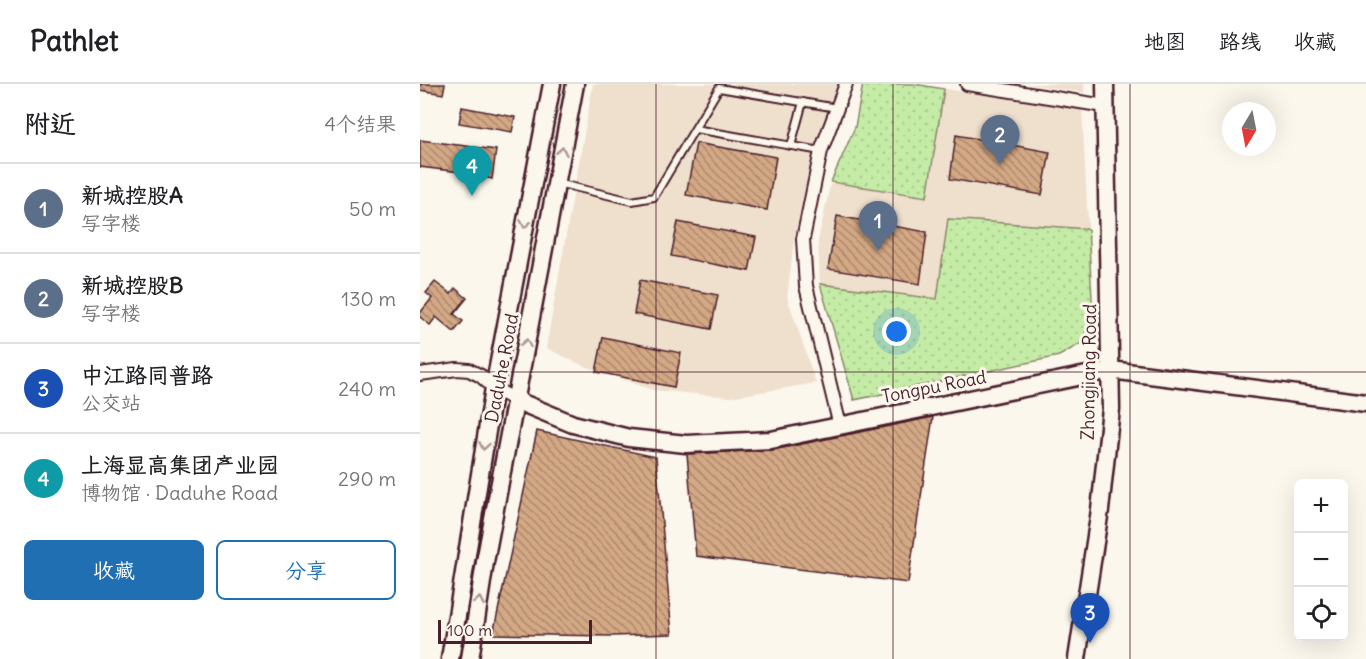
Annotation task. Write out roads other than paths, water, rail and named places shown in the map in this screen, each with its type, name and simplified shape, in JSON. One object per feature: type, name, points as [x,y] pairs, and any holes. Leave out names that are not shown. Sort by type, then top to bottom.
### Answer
[{"type":"street","name":"Daduhe Road","points":[[450,659],[494,388],[552,84]]},
{"type":"street","name":"Daduhe Road","points":[[470,659],[485,562],[575,84]]},
{"type":"street","points":[[840,426],[806,286],[803,239],[821,151],[846,84]]},
{"type":"street","points":[[967,84],[1105,106]]},
{"type":"street","name":"Zhongjiang Road","points":[[1077,659],[1108,447],[1111,370],[1105,84]]},
{"type":"street","points":[[420,374],[457,369],[469,370],[515,400]]},
{"type":"street","name":"Tongpu Road","points":[[515,400],[573,424],[628,438],[666,443],[717,444],[771,440],[1111,370],[1366,403]]},
{"type":"lane","points":[[556,183],[632,201],[654,197],[719,88],[838,108]]},
{"type":"lane","points":[[791,146],[802,102]]},
{"type":"lane","points":[[695,129],[821,151]]},
{"type":"place","name":"新城控股B","points":[[1000,165]]},
{"type":"place","name":"上海显高集团产业园","points":[[472,196]]},
{"type":"place","name":"新城控股A","points":[[878,251]]},
{"type":"place","name":"中江路同普路","points":[[1090,643]]}]
